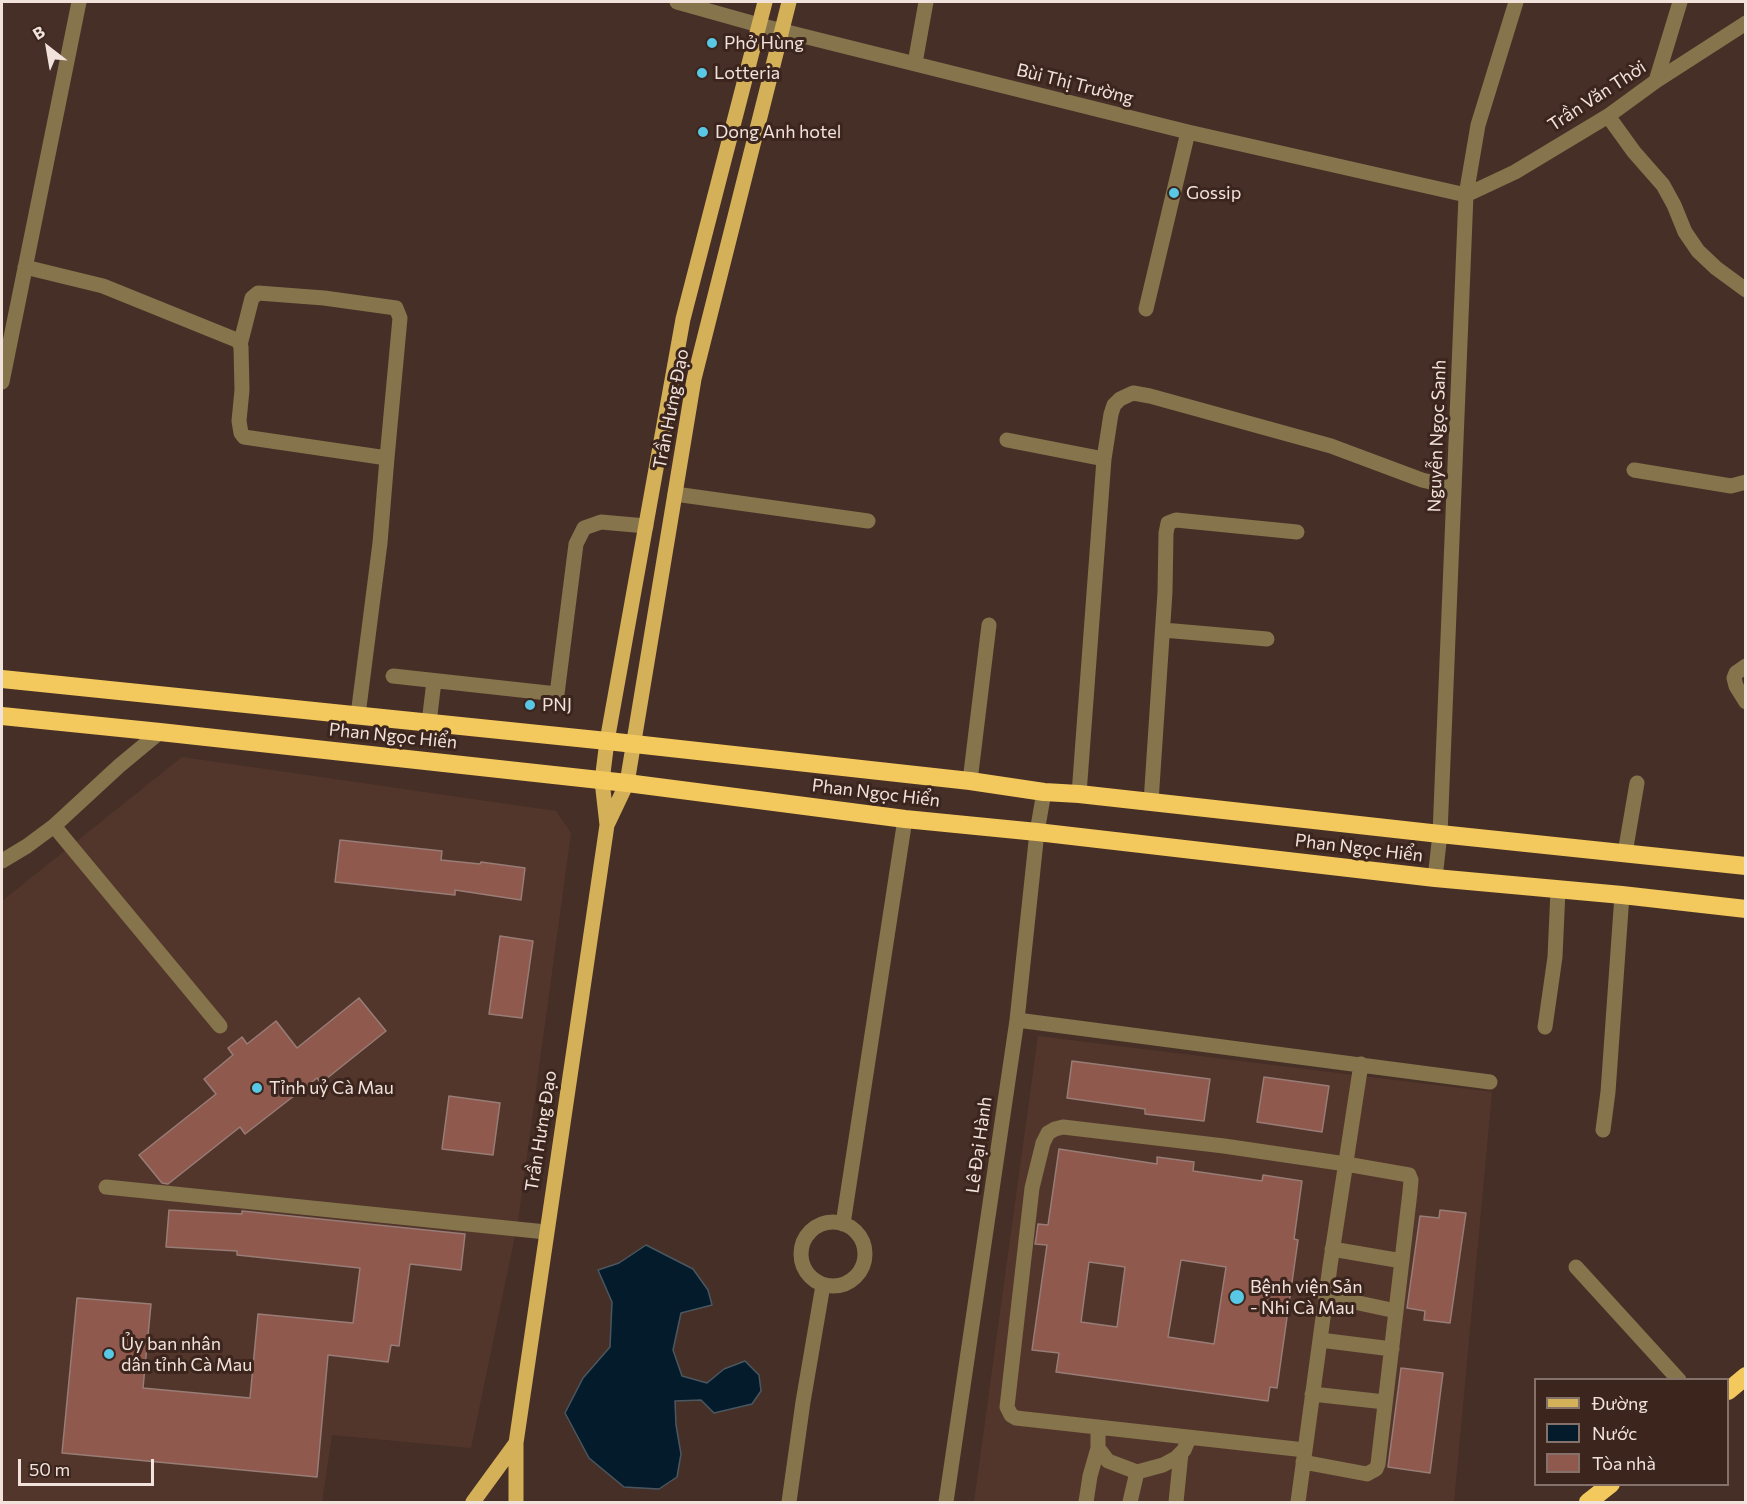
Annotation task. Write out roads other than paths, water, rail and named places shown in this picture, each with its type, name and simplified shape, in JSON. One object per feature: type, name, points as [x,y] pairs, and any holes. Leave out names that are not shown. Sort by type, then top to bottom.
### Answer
[{"type":"highway","name":"Phan Ngọc Hiển","points":[[2,678],[970,780],[1044,792],[1746,866]]},
{"type":"highway","name":"Phan Ngọc Hiển","points":[[2,716],[627,783],[905,819],[1435,878],[1746,909]]},
{"type":"highway","points":[[1729,1390],[1746,1376]]},
{"type":"highway","points":[[1588,1503],[1610,1486]]},
{"type":"main road","name":"Trần Hưng Đạo","points":[[516,1503],[516,1443],[607,825],[602,781],[607,741],[683,319],[765,2]]},
{"type":"main road","name":"Trần Hưng Đạo","points":[[607,825],[627,783],[694,379],[789,2]]},
{"type":"main road","points":[[668,402],[689,405]]},
{"type":"main road","name":"Trần Hưng Đạo","points":[[473,1503],[516,1443]]},
{"type":"street","points":[[2,382],[79,2]]},
{"type":"street","name":"Bùi Thị Trường","points":[[677,2],[759,25],[1188,132],[1466,195]]},
{"type":"street","points":[[915,63],[926,2]]},
{"type":"street","name":"Nguyễn Ngọc Sanh","points":[[1435,878],[1440,834],[1466,195],[1478,125],[1516,2]]},
{"type":"street","points":[[1656,81],[1680,2]]},
{"type":"street","name":"Trần Văn Thời","points":[[1466,195],[1515,172],[1608,116],[1656,81],[1746,23]]},
{"type":"street","points":[[1608,116],[1634,152],[1663,185],[1685,232],[1698,251],[1716,268],[1746,290]]},
{"type":"street","points":[[1146,309],[1188,132]]},
{"type":"street","points":[[25,267],[103,286],[236,339],[240,345]]},
{"type":"street","points":[[358,715],[380,543],[400,318],[396,308],[324,298],[258,293],[252,298],[240,345],[242,390],[239,421],[244,437],[387,459]]},
{"type":"street","points":[[1079,794],[1104,459],[1114,405],[1126,394],[1150,396],[1331,446],[1422,480],[1454,483]]},
{"type":"street","points":[[1007,441],[1104,459]]},
{"type":"street","points":[[1634,470],[1731,486],[1746,482]]},
{"type":"street","points":[[675,494],[868,521]]},
{"type":"street","points":[[1151,802],[1168,523],[1176,520],[1297,532]]},
{"type":"street","points":[[393,676],[557,694],[576,544],[585,528],[602,522],[646,526]]},
{"type":"street","points":[[970,780],[989,625]]},
{"type":"street","points":[[1162,630],[1267,639]]},
{"type":"street","points":[[1746,666],[1736,673],[1734,678],[1746,702]]},
{"type":"street","points":[[429,723],[434,681]]},
{"type":"street","points":[[2,861],[54,826],[118,766],[160,732]]},
{"type":"street","points":[[1625,853],[1637,783]]},
{"type":"street","name":"Lê Đại Hành","points":[[946,1503],[1017,1020],[1037,832],[1044,792]]},
{"type":"street","points":[[843,1224],[905,819]]},
{"type":"street","points":[[54,826],[220,1026]]},
{"type":"street","points":[[1545,1027],[1555,957],[1558,890]]},
{"type":"street","points":[[1603,1130],[1608,1092],[1622,895]]},
{"type":"street","points":[[1017,1020],[1490,1082]]},
{"type":"street","points":[[1298,1503],[1332,1249],[1361,1064]]},
{"type":"street","points":[[1063,1127],[1224,1146],[1409,1175],[1411,1180],[1402,1261],[1378,1464],[1372,1472],[1367,1474],[1304,1456],[1189,1438],[1016,1418],[1011,1415],[1007,1407],[1032,1188],[1043,1143],[1048,1133],[1063,1127]]},
{"type":"street","points":[[106,1186],[546,1232]]},
{"type":"street","points":[[843,1224],[853,1229],[860,1237],[865,1248],[865,1260],[861,1270],[852,1280],[842,1285],[823,1285],[813,1280],[806,1271],[802,1261],[805,1240],[821,1225],[843,1224]]},
{"type":"street","points":[[1332,1249],[1402,1261]]},
{"type":"street","points":[[1576,1267],[1677,1378]]},
{"type":"street","points":[[789,1503],[823,1285]]},
{"type":"street","points":[[1326,1296],[1396,1311]]},
{"type":"street","points":[[1320,1340],[1392,1349]]},
{"type":"street","points":[[1312,1394],[1385,1402]]},
{"type":"street","points":[[1086,1503],[1090,1476],[1098,1448],[1098,1428]]},
{"type":"street","points":[[1176,1503],[1181,1453],[1189,1438]]},
{"type":"street","points":[[1098,1448],[1108,1461],[1137,1472],[1162,1465],[1181,1453]]},
{"type":"street","points":[[1130,1503],[1137,1472]]},
{"type":"water","points":[[646,1245],[693,1269],[708,1290],[712,1305],[681,1313],[673,1350],[682,1376],[707,1383],[724,1369],[745,1361],[759,1375],[761,1391],[752,1404],[714,1413],[701,1400],[675,1401],[681,1454],[677,1477],[659,1489],[624,1487],[589,1458],[565,1413],[583,1378],[610,1347],[612,1302],[598,1270],[619,1263]]},
{"type":"place","name":"Phở Hùng","points":[[712,43]]},
{"type":"place","name":"Lotteria","points":[[702,73]]},
{"type":"place","name":"Dong Anh hotel","points":[[703,132]]},
{"type":"place","name":"Gossip","points":[[1174,193]]},
{"type":"place","name":"PNJ","points":[[530,705]]},
{"type":"place","name":"Tỉnh uỷ Cà Mau","points":[[257,1088]]},
{"type":"place","name":"Bệnh viện Sản - Nhi Cà Mau","points":[[1237,1297]]},
{"type":"place","name":"Ủy ban nhân dân tỉnh Cà Mau","points":[[109,1354]]}]
